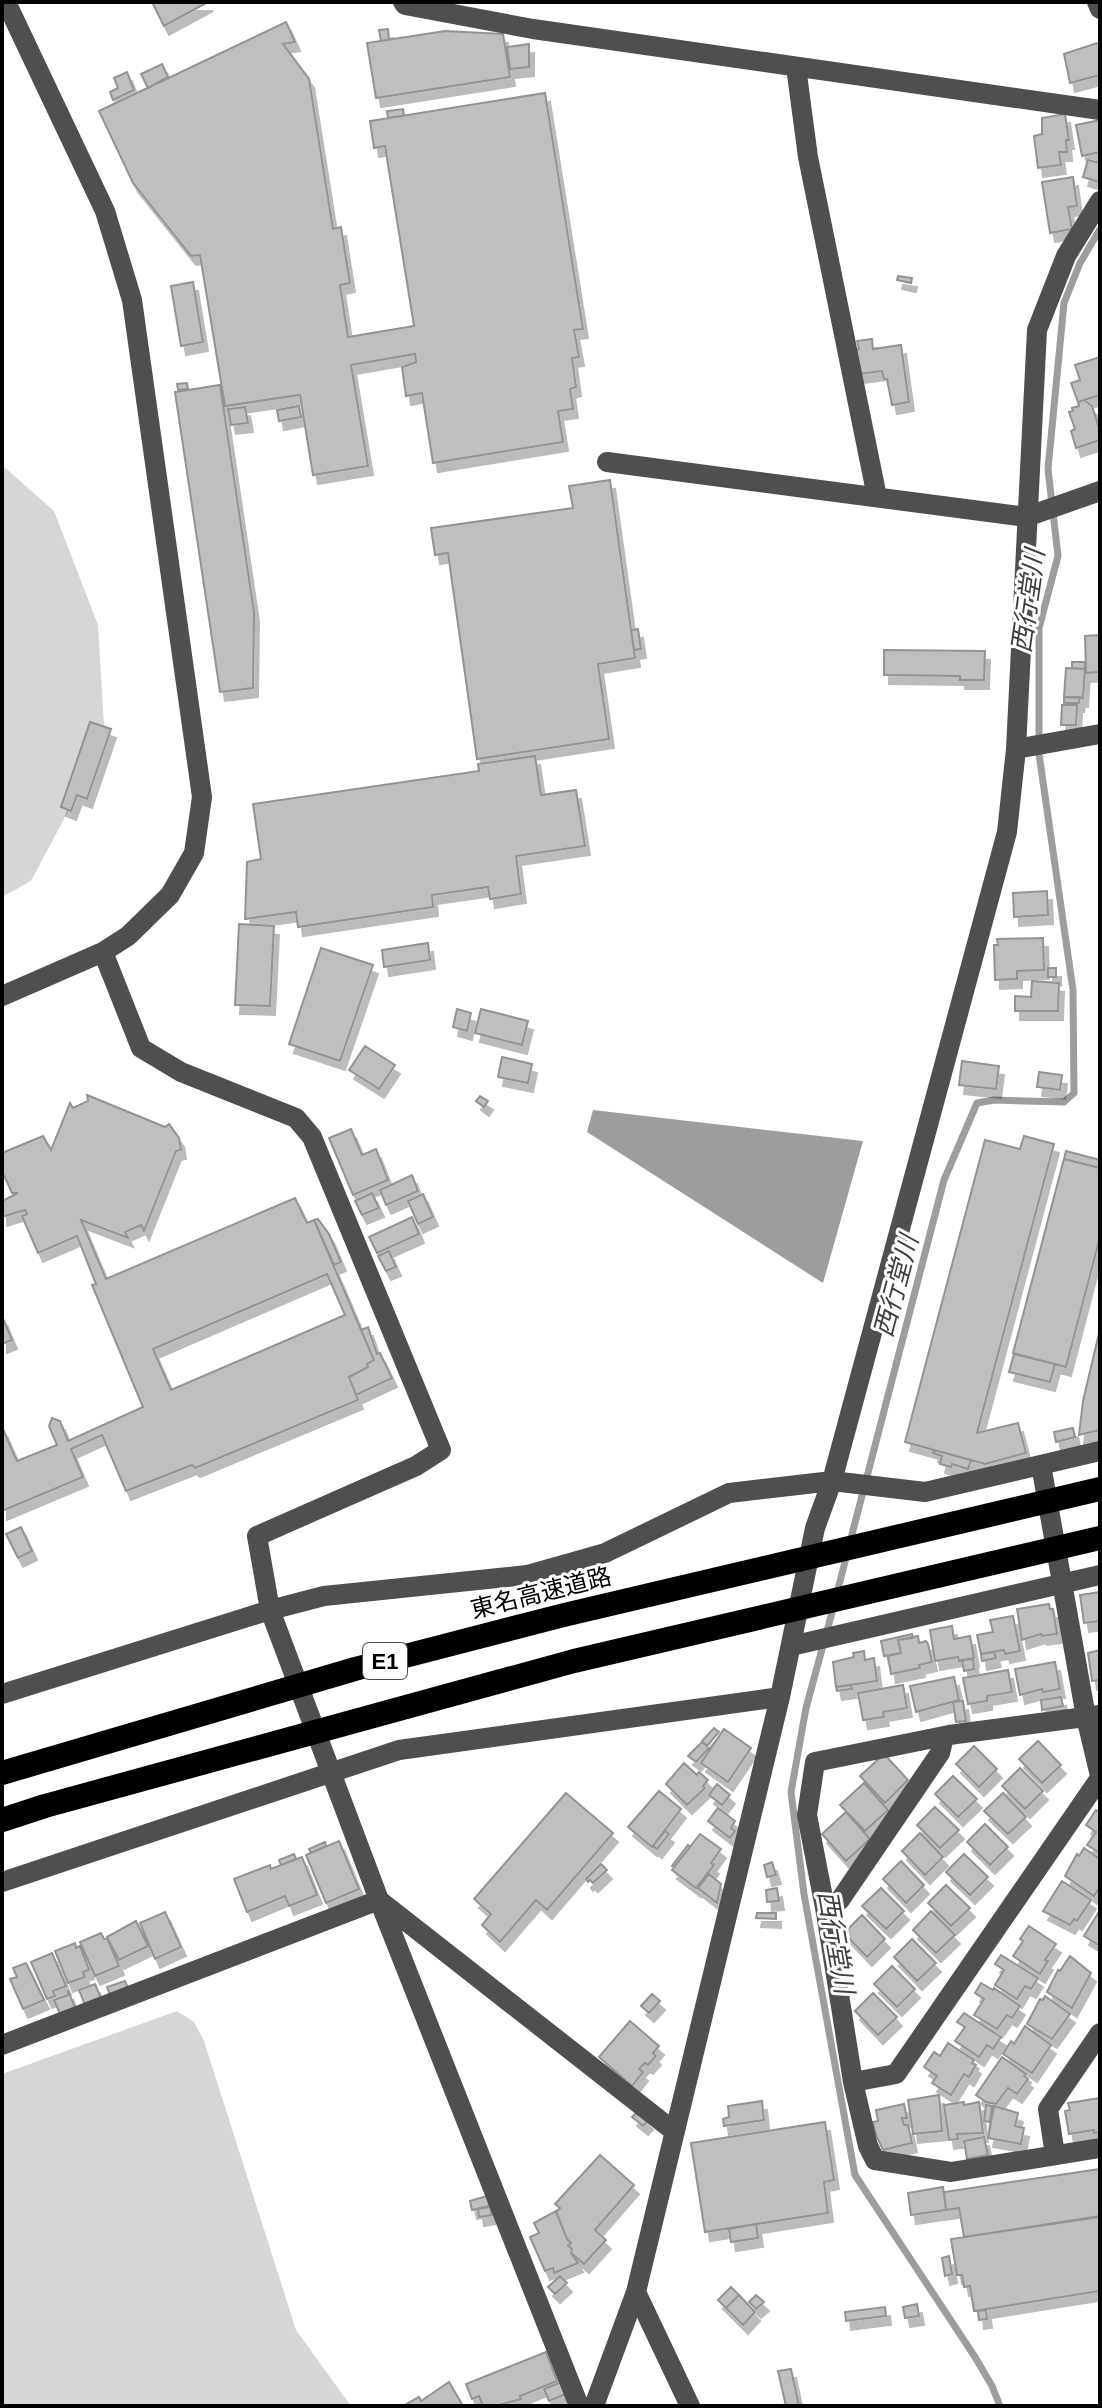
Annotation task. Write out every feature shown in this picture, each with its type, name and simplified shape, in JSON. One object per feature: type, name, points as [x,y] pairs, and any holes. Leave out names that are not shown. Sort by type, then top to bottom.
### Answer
[{"type":"highway","name":"東名高速道路","points":[[2,1773],[355,1669],[564,1615],[1100,1489]]},
{"type":"highway","name":"E1","points":[[2,1820],[574,1661],[1100,1538]]},
{"type":"street","points":[[2,996],[103,952],[128,936],[170,895],[194,853],[202,797],[132,300],[105,211],[6,2]]},
{"type":"street","points":[[403,2],[405,5],[533,29],[1100,110]]},
{"type":"street","points":[[1097,2],[1100,9]]},
{"type":"street","points":[[796,67],[808,157],[877,497]]},
{"type":"street","points":[[594,2406],[636,2292],[780,1697],[801,1644],[815,1528],[842,1482],[1031,746],[1044,511],[1037,330],[1066,256],[1100,201]]},
{"type":"street","points":[[607,462],[877,497],[1044,511],[1100,491]]},
{"type":"street","points":[[1031,746],[1100,734]]},
{"type":"street","points":[[103,952],[141,1048],[181,1072],[296,1118],[312,1137],[441,1450],[416,1466],[257,1536],[273,1619],[379,1900],[579,2406]]},
{"type":"street","points":[[2,1694],[273,1619],[324,1596],[527,1575],[605,1553],[729,1493],[842,1482],[925,1492],[1100,1451]]},
{"type":"street","points":[[853,2082],[896,2074],[1100,1777],[1093,1716],[1063,1584],[1041,1465]]},
{"type":"street","points":[[801,1644],[1100,1575]]},
{"type":"street","points":[[2,1882],[399,1750],[780,1697]]},
{"type":"street","points":[[1093,1716],[944,1737],[815,1762],[807,1815],[853,2082],[868,2146],[875,2160],[951,2172],[1100,2148]]},
{"type":"street","points":[[826,1913],[840,1900],[940,1753],[944,1737]]},
{"type":"street","points":[[379,1900],[675,2132]]},
{"type":"street","points":[[2,2045],[379,1900]]},
{"type":"street","points":[[1055,2155],[1048,2109],[1100,2033]]},
{"type":"street","points":[[636,2292],[690,2406]]},
{"type":"shaded area","points":[[2,465],[54,511],[98,625],[105,742],[31,881],[2,897]]},
{"type":"shaded area","points":[[593,1110],[863,1141],[823,1283],[587,1132]]},
{"type":"shaded area","points":[[177,2011],[194,2022],[204,2041],[296,2330],[351,2406],[2,2406],[2,2074]]},
{"type":"building","points":[[152,2],[208,2],[164,26]]},
{"type":"building","points":[[286,22],[295,42],[283,44],[309,79],[333,229],[341,227],[350,283],[340,285],[348,337],[414,326],[385,146],[374,148],[370,121],[545,93],[583,329],[574,330],[579,357],[572,358],[576,387],[570,389],[573,409],[558,411],[563,442],[433,463],[422,393],[406,396],[402,367],[416,362],[415,354],[351,365],[368,466],[313,475],[300,395],[225,406],[200,255],[191,256],[133,183],[99,111]]},
{"type":"building","points":[[388,29],[389,40],[381,41],[379,30]]},
{"type":"building","points":[[445,31],[503,34],[510,77],[376,98],[367,43]]},
{"type":"building","points":[[1097,43],[1100,45],[1100,75],[1070,83],[1064,54]]},
{"type":"building","points":[[529,44],[529,67],[510,69],[507,47]]},
{"type":"building","points":[[162,64],[168,77],[148,88],[141,74]]},
{"type":"building","points":[[127,72],[134,90],[113,100],[110,92],[118,88],[114,78]]},
{"type":"building","points":[[403,109],[404,116],[388,118],[387,111]]},
{"type":"building","points":[[1065,114],[1069,140],[1066,140],[1067,152],[1059,152],[1061,165],[1038,168],[1034,136],[1042,134],[1042,118]]},
{"type":"building","points":[[1100,120],[1100,152],[1082,156],[1076,125]]},
{"type":"building","points":[[1088,160],[1100,163],[1099,182],[1083,177]]},
{"type":"building","points":[[1073,177],[1077,206],[1068,207],[1072,229],[1050,233],[1042,182]]},
{"type":"building","points":[[898,276],[912,278],[911,283],[897,280]]},
{"type":"building","points":[[193,282],[203,342],[181,346],[171,286]]},
{"type":"building","points":[[872,339],[873,349],[901,345],[909,402],[892,405],[887,379],[884,379],[882,371],[859,374],[855,350],[859,349],[857,341]]},
{"type":"building","points":[[1100,357],[1100,395],[1078,402],[1071,383],[1080,380],[1075,365]]},
{"type":"building","points":[[187,383],[188,389],[178,390],[177,384]]},
{"type":"building","points":[[220,385],[254,612],[253,688],[220,692],[175,392]]},
{"type":"building","points":[[1084,400],[1092,406],[1100,440],[1076,448],[1071,431],[1075,429],[1069,412]]},
{"type":"building","points":[[299,406],[301,417],[279,421],[277,410]]},
{"type":"building","points":[[245,407],[248,423],[231,425],[228,409]]},
{"type":"building","points":[[610,480],[635,658],[598,664],[609,739],[477,759],[448,553],[435,555],[431,528],[573,508],[569,486]]},
{"type":"building","points":[[638,629],[641,649],[634,650],[631,630]]},
{"type":"building","points":[[1100,635],[1100,672],[1086,673],[1085,636]]},
{"type":"building","points":[[884,650],[985,651],[984,680],[960,680],[960,676],[884,675]]},
{"type":"building","points":[[1072,662],[1085,662],[1085,669],[1072,668]]},
{"type":"building","points":[[1066,668],[1085,669],[1083,698],[1064,697]]},
{"type":"building","points":[[1064,697],[1080,697],[1079,703],[1064,703]]},
{"type":"building","points":[[1062,705],[1077,705],[1076,725],[1061,725]]},
{"type":"building","points":[[90,722],[111,729],[87,799],[77,795],[71,811],[61,807]]},
{"type":"building","points":[[535,756],[541,795],[576,790],[585,846],[516,856],[521,894],[490,899],[488,887],[432,895],[433,907],[298,927],[296,912],[245,919],[247,862],[261,859],[253,804],[479,771],[478,764]]},
{"type":"building","points":[[1047,891],[1048,915],[1014,917],[1013,893]]},
{"type":"building","points":[[239,924],[274,926],[270,1006],[235,1005]]},
{"type":"building","points":[[1043,938],[1044,970],[1017,971],[1017,979],[995,980],[994,945],[998,945],[997,939]]},
{"type":"building","points":[[428,943],[430,960],[384,967],[382,950]]},
{"type":"building","points":[[321,948],[373,965],[340,1061],[289,1044]]},
{"type":"building","points":[[1048,968],[1056,968],[1056,977],[1048,977]]},
{"type":"building","points":[[1032,981],[1059,983],[1058,1011],[1015,1011],[1015,996],[1031,997]]},
{"type":"building","points":[[457,1009],[471,1013],[467,1031],[453,1027]]},
{"type":"building","points":[[481,1009],[528,1021],[522,1045],[475,1033]]},
{"type":"building","points":[[365,1046],[395,1065],[379,1089],[349,1070]]},
{"type":"building","points":[[502,1057],[532,1064],[528,1083],[498,1077]]},
{"type":"building","points":[[962,1061],[999,1066],[996,1089],[959,1085]]},
{"type":"building","points":[[1039,1072],[1062,1075],[1060,1090],[1037,1087]]},
{"type":"building","points":[[87,1095],[165,1127],[169,1124],[179,1138],[181,1150],[176,1151],[144,1231],[141,1225],[125,1232],[128,1238],[81,1220],[106,1279],[295,1198],[307,1223],[314,1220],[374,1360],[367,1364],[368,1367],[349,1377],[358,1400],[195,1468],[192,1465],[126,1491],[102,1435],[71,1449],[83,1477],[2,1511],[2,1427],[17,1461],[57,1445],[49,1426],[52,1418],[60,1421],[68,1441],[143,1407],[92,1285],[96,1284],[77,1236],[38,1253],[22,1216],[27,1214],[25,1210],[2,1217],[2,1201],[18,1193],[12,1193],[2,1171],[2,1153],[43,1136],[51,1150],[70,1103],[73,1108],[88,1101]],"holes":[[[327,1274],[345,1315],[171,1390],[153,1349]]]},
{"type":"building","points":[[480,1096],[488,1101],[484,1107],[476,1101]]},
{"type":"building","points":[[351,1129],[362,1155],[376,1149],[388,1180],[353,1195],[329,1138]]},
{"type":"building","points":[[1024,1136],[1054,1144],[977,1433],[1018,1423],[1026,1453],[985,1464],[905,1442],[985,1140],[1020,1149]]},
{"type":"building","points":[[1066,1151],[1100,1160],[1100,1168],[1064,1159]]},
{"type":"building","points":[[1064,1159],[1100,1168],[1100,1237],[1066,1367],[1013,1353]]},
{"type":"building","points":[[412,1175],[418,1191],[386,1205],[380,1190]]},
{"type":"building","points":[[372,1193],[379,1208],[362,1215],[355,1201]]},
{"type":"building","points":[[423,1194],[433,1217],[418,1224],[408,1201]]},
{"type":"building","points":[[412,1217],[419,1234],[377,1253],[369,1237]]},
{"type":"building","points":[[318,1219],[329,1234],[341,1262],[334,1265],[314,1220]]},
{"type":"building","points":[[389,1251],[396,1267],[386,1271],[378,1256]]},
{"type":"building","points":[[2,1316],[12,1340],[2,1344]]},
{"type":"building","points":[[368,1327],[377,1354],[380,1353],[392,1378],[356,1395],[349,1377],[368,1367],[367,1364],[374,1360],[361,1330]]},
{"type":"building","points":[[1100,1329],[1100,1430],[1079,1435],[1083,1401]]},
{"type":"building","points":[[1014,1354],[1055,1364],[1050,1382],[1009,1372]]},
{"type":"building","points":[[1073,1428],[1075,1437],[1056,1442],[1054,1432]]},
{"type":"building","points":[[934,1450],[971,1460],[968,1469],[940,1464],[942,1456],[933,1453]]},
{"type":"building","points":[[21,1527],[32,1551],[18,1558],[6,1534]]},
{"type":"building","points":[[1100,1592],[1100,1621],[1084,1623],[1080,1595]]},
{"type":"building","points":[[1049,1604],[1053,1609],[1057,1634],[1041,1634],[1022,1640],[1017,1609]]},
{"type":"building","points":[[1013,1616],[1020,1651],[981,1654],[977,1635],[993,1632],[990,1620]]},
{"type":"building","points":[[952,1626],[954,1639],[970,1636],[974,1658],[935,1661],[930,1630]]},
{"type":"building","points":[[912,1634],[913,1638],[898,1640],[901,1653],[884,1656],[881,1641]]},
{"type":"building","points":[[918,1636],[919,1643],[926,1641],[928,1644],[932,1662],[891,1674],[888,1656],[901,1653],[898,1640]]},
{"type":"building","points":[[1100,1650],[1100,1680],[1092,1681],[1088,1653]]},
{"type":"building","points":[[864,1651],[865,1660],[874,1658],[877,1681],[836,1687],[833,1662]]},
{"type":"building","points":[[994,1652],[996,1658],[982,1661],[981,1654]]},
{"type":"building","points":[[973,1659],[974,1669],[964,1671],[962,1660]]},
{"type":"building","points":[[1055,1662],[1060,1689],[1043,1692],[1042,1689],[1020,1695],[1015,1669]]},
{"type":"building","points":[[1008,1670],[1012,1692],[987,1696],[987,1701],[968,1704],[963,1678]]},
{"type":"building","points":[[954,1677],[959,1700],[916,1712],[910,1686]]},
{"type":"building","points":[[851,1685],[852,1689],[837,1691],[836,1687]]},
{"type":"building","points":[[903,1685],[907,1708],[883,1712],[884,1717],[863,1720],[858,1693]]},
{"type":"building","points":[[1061,1697],[1063,1706],[1042,1710],[1041,1700]]},
{"type":"building","points":[[963,1701],[966,1721],[956,1722],[953,1702]]},
{"type":"building","points":[[714,1728],[719,1732],[707,1746],[702,1741]]},
{"type":"building","points":[[724,1729],[751,1748],[728,1782],[701,1763]]},
{"type":"building","points":[[1038,1741],[1061,1765],[1042,1783],[1019,1759]]},
{"type":"building","points":[[702,1742],[709,1748],[696,1762],[688,1756]]},
{"type":"building","points":[[974,1746],[997,1769],[979,1787],[956,1764]]},
{"type":"building","points":[[884,1754],[908,1780],[885,1803],[860,1776]]},
{"type":"building","points":[[684,1763],[708,1780],[703,1786],[705,1788],[687,1805],[666,1784]]},
{"type":"building","points":[[1020,1768],[1043,1791],[1025,1809],[1002,1786]]},
{"type":"building","points":[[953,1776],[977,1799],[958,1817],[935,1794]]},
{"type":"building","points":[[864,1783],[888,1810],[865,1831],[840,1805]]},
{"type":"building","points":[[717,1784],[730,1795],[722,1805],[709,1795]]},
{"type":"building","points":[[659,1791],[681,1809],[652,1847],[628,1827]]},
{"type":"building","points":[[566,1793],[613,1833],[547,1910],[536,1900],[500,1942],[482,1925],[491,1914],[474,1899]]},
{"type":"building","points":[[1003,1793],[1026,1817],[1008,1834],[984,1811]]},
{"type":"building","points":[[935,1807],[959,1830],[940,1848],[917,1825]]},
{"type":"building","points":[[718,1808],[735,1821],[731,1828],[735,1831],[730,1838],[708,1821]]},
{"type":"building","points":[[1096,1810],[1100,1813],[1100,1853],[1087,1845],[1096,1832],[1086,1825]]},
{"type":"building","points":[[846,1812],[870,1839],[846,1861],[822,1834]]},
{"type":"building","points":[[985,1824],[1008,1847],[990,1865],[967,1842]]},
{"type":"building","points":[[665,1831],[669,1834],[657,1849],[653,1846]]},
{"type":"building","points":[[920,1833],[943,1857],[925,1875],[902,1851]]},
{"type":"building","points":[[700,1834],[721,1849],[711,1863],[714,1865],[696,1888],[672,1870]]},
{"type":"building","points":[[339,1841],[359,1889],[326,1903],[306,1855]]},
{"type":"building","points":[[325,1842],[326,1846],[311,1853],[309,1849]]},
{"type":"building","points":[[688,1845],[690,1847],[672,1866]]},
{"type":"building","points":[[1084,1848],[1100,1859],[1100,1887],[1094,1896],[1065,1876],[1077,1854],[1079,1856]]},
{"type":"building","points":[[294,1854],[296,1859],[281,1865],[279,1860]]},
{"type":"building","points":[[964,1854],[988,1877],[970,1895],[946,1872]]},
{"type":"building","points":[[302,1857],[317,1895],[289,1906],[285,1896],[247,1912],[234,1879]]},
{"type":"building","points":[[901,1861],[924,1885],[906,1903],[883,1879]]},
{"type":"building","points":[[772,1862],[776,1875],[767,1877],[764,1865]]},
{"type":"building","points":[[601,1864],[607,1870],[593,1883],[588,1882],[586,1879]]},
{"type":"building","points":[[709,1874],[721,1884],[717,1903],[698,1888]]},
{"type":"building","points":[[1062,1881],[1091,1900],[1077,1921],[1074,1919],[1070,1925],[1043,1911]]},
{"type":"building","points":[[946,1885],[970,1908],[951,1926],[928,1903]]},
{"type":"building","points":[[777,1888],[779,1901],[767,1902],[766,1890]]},
{"type":"building","points":[[881,1888],[904,1911],[886,1929],[862,1906]]},
{"type":"building","points":[[1100,1910],[1100,1946],[1084,1936]]},
{"type":"building","points":[[931,1911],[955,1935],[936,1953],[913,1930]]},
{"type":"building","points":[[165,1912],[181,1947],[155,1959],[140,1923]]},
{"type":"building","points":[[757,1913],[776,1913],[776,1919],[756,1918]]},
{"type":"building","points":[[862,1915],[885,1939],[867,1957],[844,1933]]},
{"type":"building","points":[[136,1921],[148,1946],[119,1960],[107,1937]]},
{"type":"building","points":[[1029,1926],[1056,1944],[1040,1974],[1013,1956]]},
{"type":"building","points":[[101,1933],[104,1939],[107,1938],[119,1966],[95,1976],[80,1942]]},
{"type":"building","points":[[912,1939],[936,1963],[917,1981],[894,1957]]},
{"type":"building","points":[[75,1943],[76,1948],[80,1946],[89,1970],[83,1972],[85,1977],[68,1983],[55,1951]]},
{"type":"building","points":[[52,1953],[66,1986],[53,1991],[55,1996],[47,1999],[31,1962]]},
{"type":"building","points":[[1001,1955],[1038,1978],[1031,1989],[1025,1986],[1017,1999],[995,1985],[1004,1970],[995,1964]]},
{"type":"building","points":[[1070,1956],[1091,1973],[1072,2008],[1047,1992],[1058,1970]]},
{"type":"building","points":[[26,1963],[44,2000],[23,2009],[10,1979],[17,1977],[13,1968]]},
{"type":"building","points":[[892,1966],[915,1989],[897,2007],[874,1984]]},
{"type":"building","points":[[125,1981],[128,1988],[110,1995],[107,1987]]},
{"type":"building","points":[[981,1983],[1020,2006],[1012,2018],[1007,2015],[997,2029],[974,2015],[984,1999],[975,1993]]},
{"type":"building","points":[[95,1984],[101,1998],[85,2005],[79,1990]]},
{"type":"building","points":[[68,1990],[75,2008],[60,2014],[54,2000],[68,1995]]},
{"type":"building","points":[[873,1993],[897,2017],[878,2035],[855,2011]]},
{"type":"building","points":[[652,1994],[660,2001],[649,2013],[641,2006]]},
{"type":"building","points":[[1045,1996],[1070,2014],[1052,2039],[1027,2024],[1040,1999],[1043,2000]]},
{"type":"building","points":[[964,2013],[1001,2037],[993,2049],[987,2045],[979,2057],[955,2041],[965,2027],[957,2022]]},
{"type":"building","points":[[630,2021],[659,2046],[653,2053],[656,2056],[639,2069],[643,2072],[632,2086],[599,2057]]},
{"type":"building","points":[[1025,2026],[1051,2045],[1032,2073],[1003,2054],[1011,2041],[1014,2044]]},
{"type":"building","points":[[948,2043],[974,2060],[972,2063],[976,2065],[969,2077],[964,2074],[951,2095],[932,2083],[937,2076],[924,2067],[934,2052],[940,2056]]},
{"type":"building","points":[[1002,2057],[1026,2074],[1024,2076],[1028,2079],[1017,2094],[1008,2088],[996,2104],[986,2102],[976,2095]]},
{"type":"building","points":[[939,2095],[942,2131],[913,2134],[908,2100]]},
{"type":"building","points":[[1100,2098],[1100,2132],[1069,2134],[1065,2111],[1070,2110],[1068,2103]]},
{"type":"building","points":[[762,2101],[764,2120],[724,2126],[723,2119],[729,2117],[728,2106]]},
{"type":"building","points":[[964,2102],[964,2105],[979,2102],[983,2133],[957,2134],[958,2139],[949,2140],[944,2105]]},
{"type":"building","points":[[904,2104],[907,2118],[902,2118],[904,2125],[908,2125],[912,2143],[883,2150],[873,2122],[878,2121],[876,2110]]},
{"type":"building","points":[[986,2105],[992,2106],[990,2122],[984,2121]]},
{"type":"building","points":[[994,2106],[1018,2113],[1015,2126],[1024,2128],[1021,2144],[988,2138]]},
{"type":"building","points":[[638,2111],[648,2121],[643,2126],[632,2117]]},
{"type":"building","points":[[825,2122],[834,2180],[824,2182],[828,2213],[705,2232],[691,2143]]},
{"type":"building","points":[[984,2137],[988,2155],[967,2159],[964,2141]]},
{"type":"building","points":[[600,2155],[634,2185],[595,2230],[606,2240],[584,2264],[571,2253],[572,2249],[568,2246],[571,2243],[556,2212],[560,2208],[555,2204]]},
{"type":"building","points":[[1100,2169],[1100,2216],[964,2237],[959,2208],[946,2210],[944,2192]]},
{"type":"building","points":[[943,2187],[946,2210],[911,2215],[908,2193]]},
{"type":"building","points":[[487,2196],[489,2206],[472,2210],[470,2201]]},
{"type":"building","points":[[490,2207],[492,2215],[479,2217],[478,2209]]},
{"type":"building","points":[[556,2211],[571,2243],[568,2246],[578,2263],[554,2273],[553,2268],[545,2271],[530,2237],[539,2233],[534,2223]]},
{"type":"building","points":[[1099,2217],[1100,2291],[974,2311],[970,2286],[964,2287],[962,2275],[957,2275],[951,2239]]},
{"type":"building","points":[[756,2224],[758,2238],[731,2242],[729,2229]]},
{"type":"building","points":[[949,2256],[952,2274],[945,2276],[942,2258]]},
{"type":"building","points":[[560,2276],[567,2283],[555,2294],[548,2287]]},
{"type":"building","points":[[731,2287],[739,2295],[726,2308],[718,2300]]},
{"type":"building","points":[[739,2295],[755,2312],[743,2325],[726,2308]]},
{"type":"building","points":[[756,2295],[764,2302],[756,2309],[749,2302]]},
{"type":"building","points":[[917,2304],[919,2316],[905,2318],[903,2307]]},
{"type":"building","points":[[885,2307],[886,2316],[846,2321],[845,2312]]},
{"type":"building","points":[[986,2310],[987,2319],[979,2320],[978,2311]]},
{"type":"building","points":[[546,2352],[557,2381],[520,2396],[521,2399],[496,2406],[483,2406],[479,2396],[472,2399],[466,2384]]},
{"type":"building","points":[[791,2369],[799,2406],[786,2406],[778,2371]]},
{"type":"building","points":[[449,2382],[463,2406],[403,2406],[419,2397],[421,2401]]},
{"type":"building","points":[[561,2382],[566,2394],[549,2401],[544,2389]]},
{"type":"waterway","name":"西行堂川","points":[[850,1542],[944,1180],[977,1103],[994,1100],[1064,1102],[1074,1093],[1073,990],[1039,754],[1039,628],[1058,556],[1048,469],[1064,303],[1080,263],[1100,229]]},
{"type":"waterway","name":"西行堂川","points":[[837,1593],[847,1554]]},
{"type":"waterway","name":"西行堂川","points":[[834,1605],[806,1708],[791,1792],[804,1894],[855,2175],[975,2357],[1000,2406]]}]
